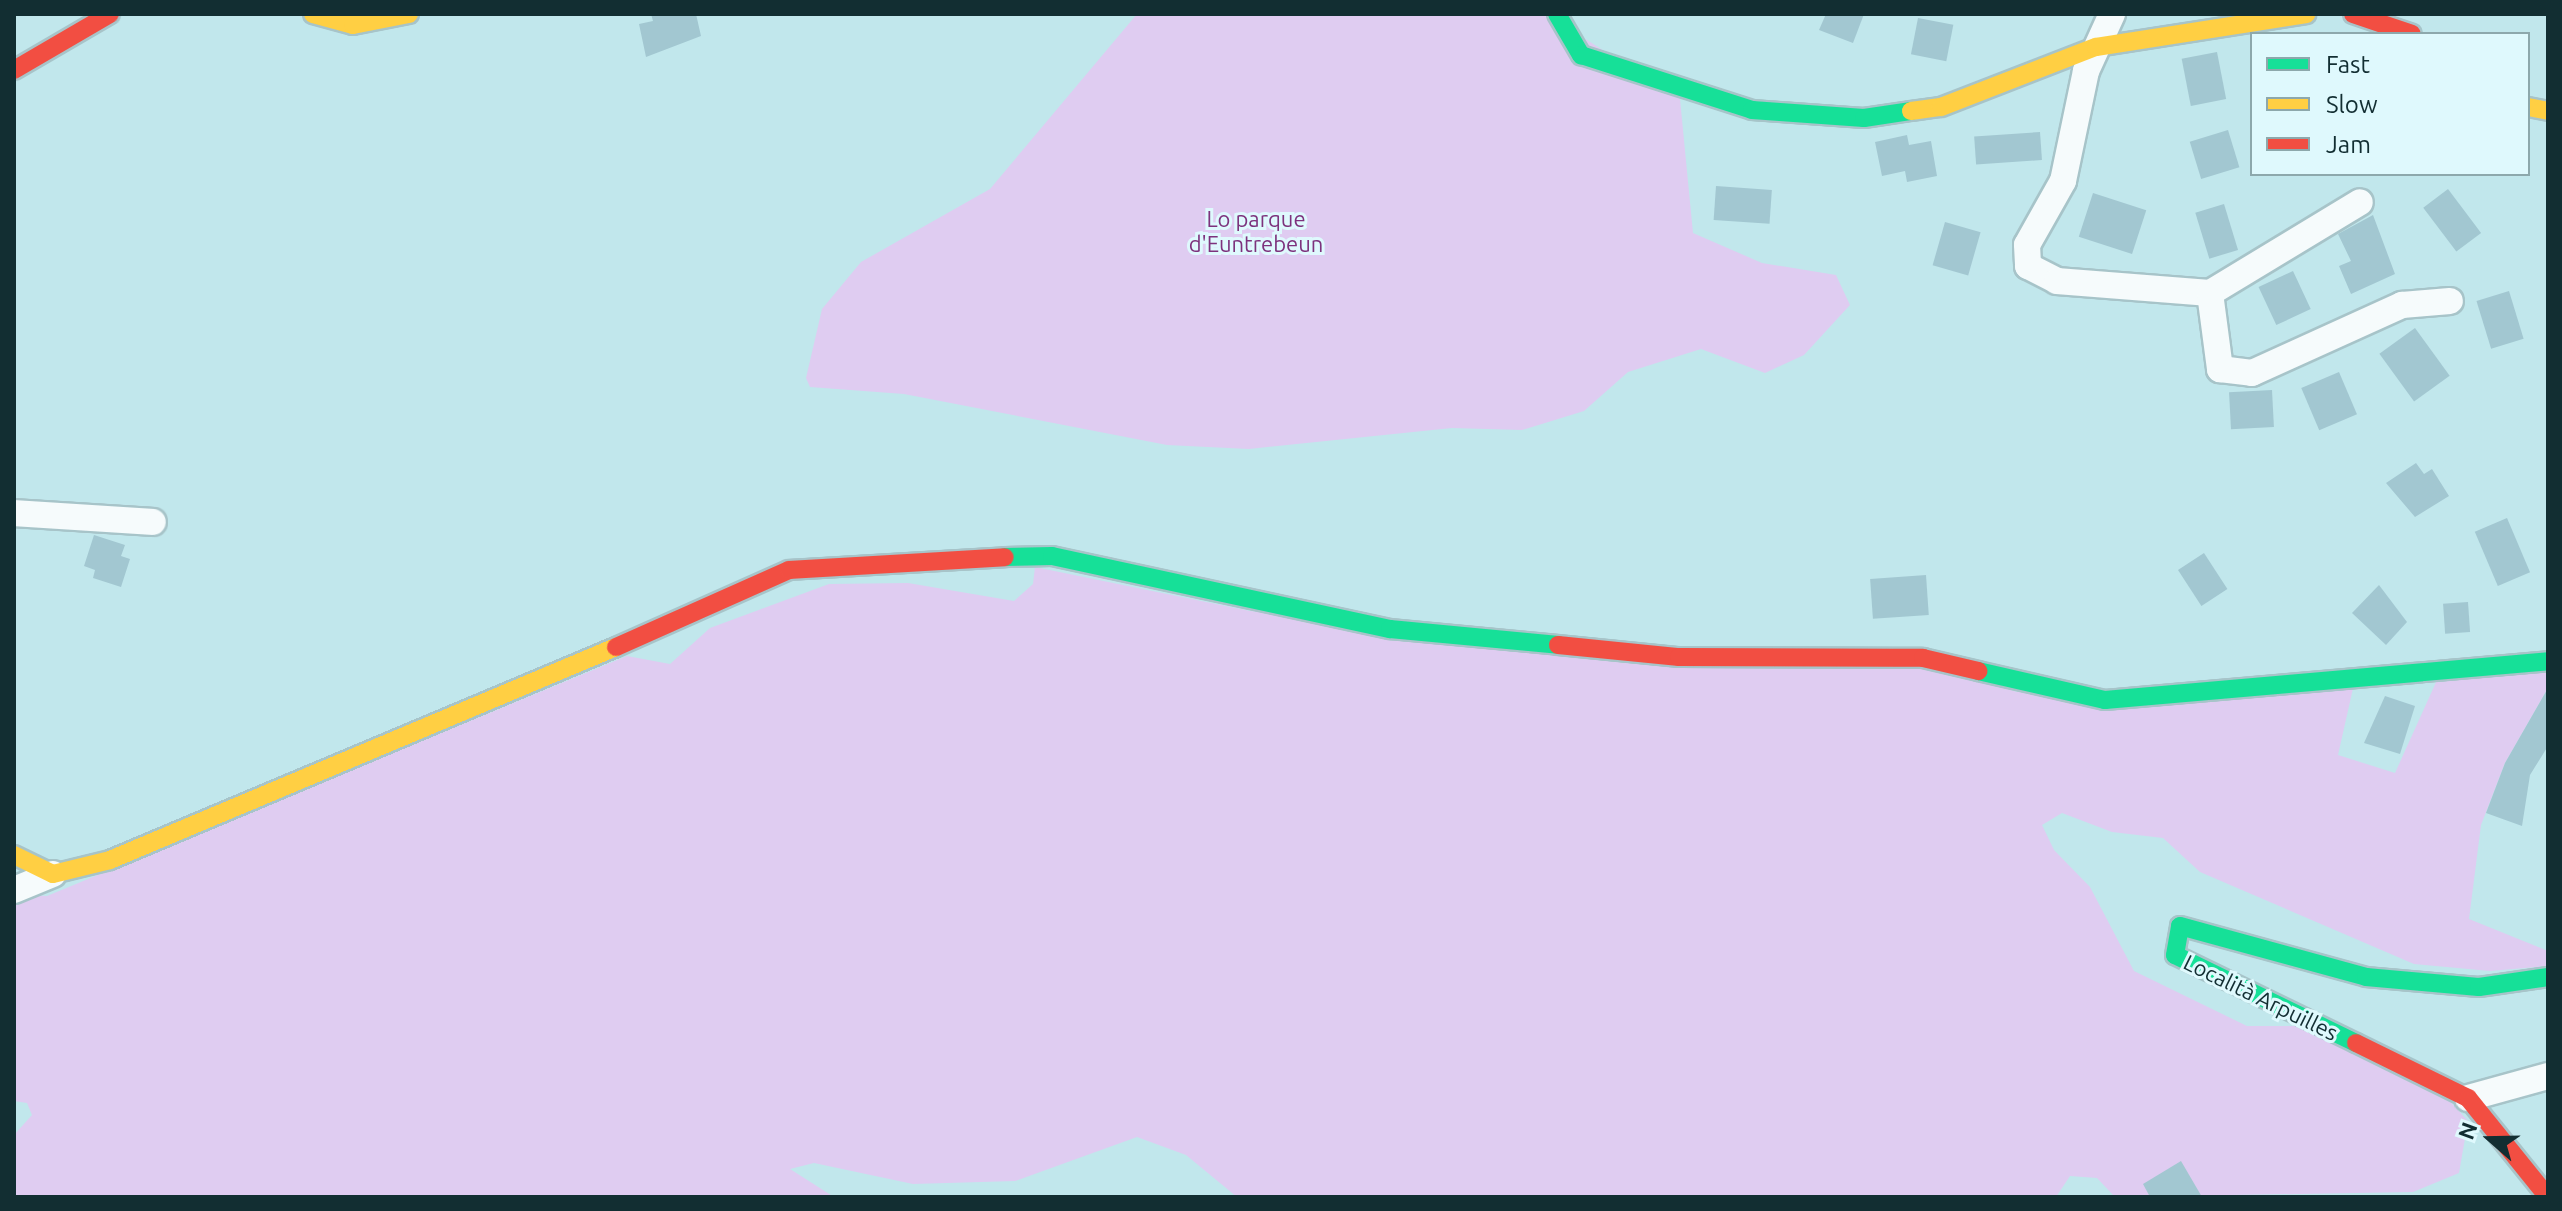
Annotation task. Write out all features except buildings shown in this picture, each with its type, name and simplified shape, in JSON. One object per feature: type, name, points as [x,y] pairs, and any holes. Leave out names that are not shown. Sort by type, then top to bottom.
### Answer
[{"type":"main road","points":[[14,70],[110,14]]},
{"type":"main road","points":[[313,14],[353,25],[409,14]]},
{"type":"main road","points":[[1557,14],[1581,55],[1602,65],[1790,116],[1864,118],[1941,107],[2096,47],[2306,14]]},
{"type":"main road","points":[[2353,14],[2407,25]]},
{"type":"main road","points":[[14,855],[53,874],[110,860],[421,734],[789,570],[884,561],[1052,556],[1390,629],[1679,657],[1923,658],[2105,700],[2548,661]]},
{"type":"main road","name":"Località Arpuilles","points":[[2548,977],[2479,987],[2366,977],[2180,926],[2175,955],[2468,1098],[2548,1197]]},
{"type":"street","points":[[2112,14],[2096,47],[2063,181],[2027,245],[2028,266],[2057,281],[2210,293],[2360,202]]},
{"type":"street","points":[[2210,293],[2220,369],[2252,373],[2402,305],[2450,301]]},
{"type":"street","points":[[14,513],[153,522]]},
{"type":"street","points":[[14,890],[53,874]]},
{"type":"street","points":[[2468,1098],[2548,1076]]},
{"type":"street","points":[[2521,1164],[2548,1159]]},
{"type":"green space","name":"Lo parque d'Euntrebeun","points":[[1137,14],[1546,14],[1680,99],[1693,233],[1762,263],[1836,275],[1850,305],[1804,355],[1765,373],[1701,349],[1628,372],[1584,411],[1522,430],[1452,428],[1249,449],[1167,445],[904,394],[810,387],[806,378],[822,309],[861,262],[990,189]]},
{"type":"green space","points":[[1035,567],[1250,611],[1939,668],[2017,692],[2354,684],[2338,755],[2395,773],[2437,680],[2548,671],[2548,688],[2505,763],[2481,825],[2469,919],[2548,951],[2548,966],[2490,971],[2414,964],[2200,872],[2163,838],[2112,832],[2062,813],[2042,825],[2054,850],[2090,887],[2134,971],[2247,1026],[2301,1026],[2447,1098],[2468,1121],[2459,1173],[2413,1192],[2115,1197],[2097,1178],[2070,1176],[2056,1197],[1237,1197],[1186,1155],[1137,1137],[1015,1181],[913,1184],[814,1163],[790,1169],[834,1197],[14,1197],[14,1135],[32,1115],[27,1103],[14,1101],[14,894],[47,896],[627,656],[670,664],[710,628],[829,584],[908,583],[1014,601],[1033,584]]},
{"type":"traffic: fast","points":[[1557,14],[1581,55],[1752,110],[1864,118],[1911,111]]},
{"type":"traffic: fast","points":[[1005,557],[1052,556],[1390,629],[1558,645]]},
{"type":"traffic: fast","points":[[1978,671],[2105,700],[2548,661]]},
{"type":"traffic: fast","points":[[2356,1043],[2175,955],[2180,926],[2366,977],[2479,987],[2548,977]]},
{"type":"traffic: slow","points":[[313,14],[353,25],[409,14]]},
{"type":"traffic: slow","points":[[1911,111],[1941,107],[2096,47],[2306,14]]},
{"type":"traffic: slow","points":[[2530,107],[2548,111]]},
{"type":"traffic: slow","points":[[14,855],[53,874],[110,860],[616,647]]},
{"type":"traffic: jam","points":[[14,70],[110,14]]},
{"type":"traffic: jam","points":[[2353,14],[2406,32]]},
{"type":"traffic: jam","points":[[616,647],[789,570],[1005,557]]},
{"type":"traffic: jam","points":[[1558,645],[1679,657],[1923,658],[1978,671]]},
{"type":"traffic: jam","points":[[2356,1043],[2468,1098],[2548,1197]]}]
